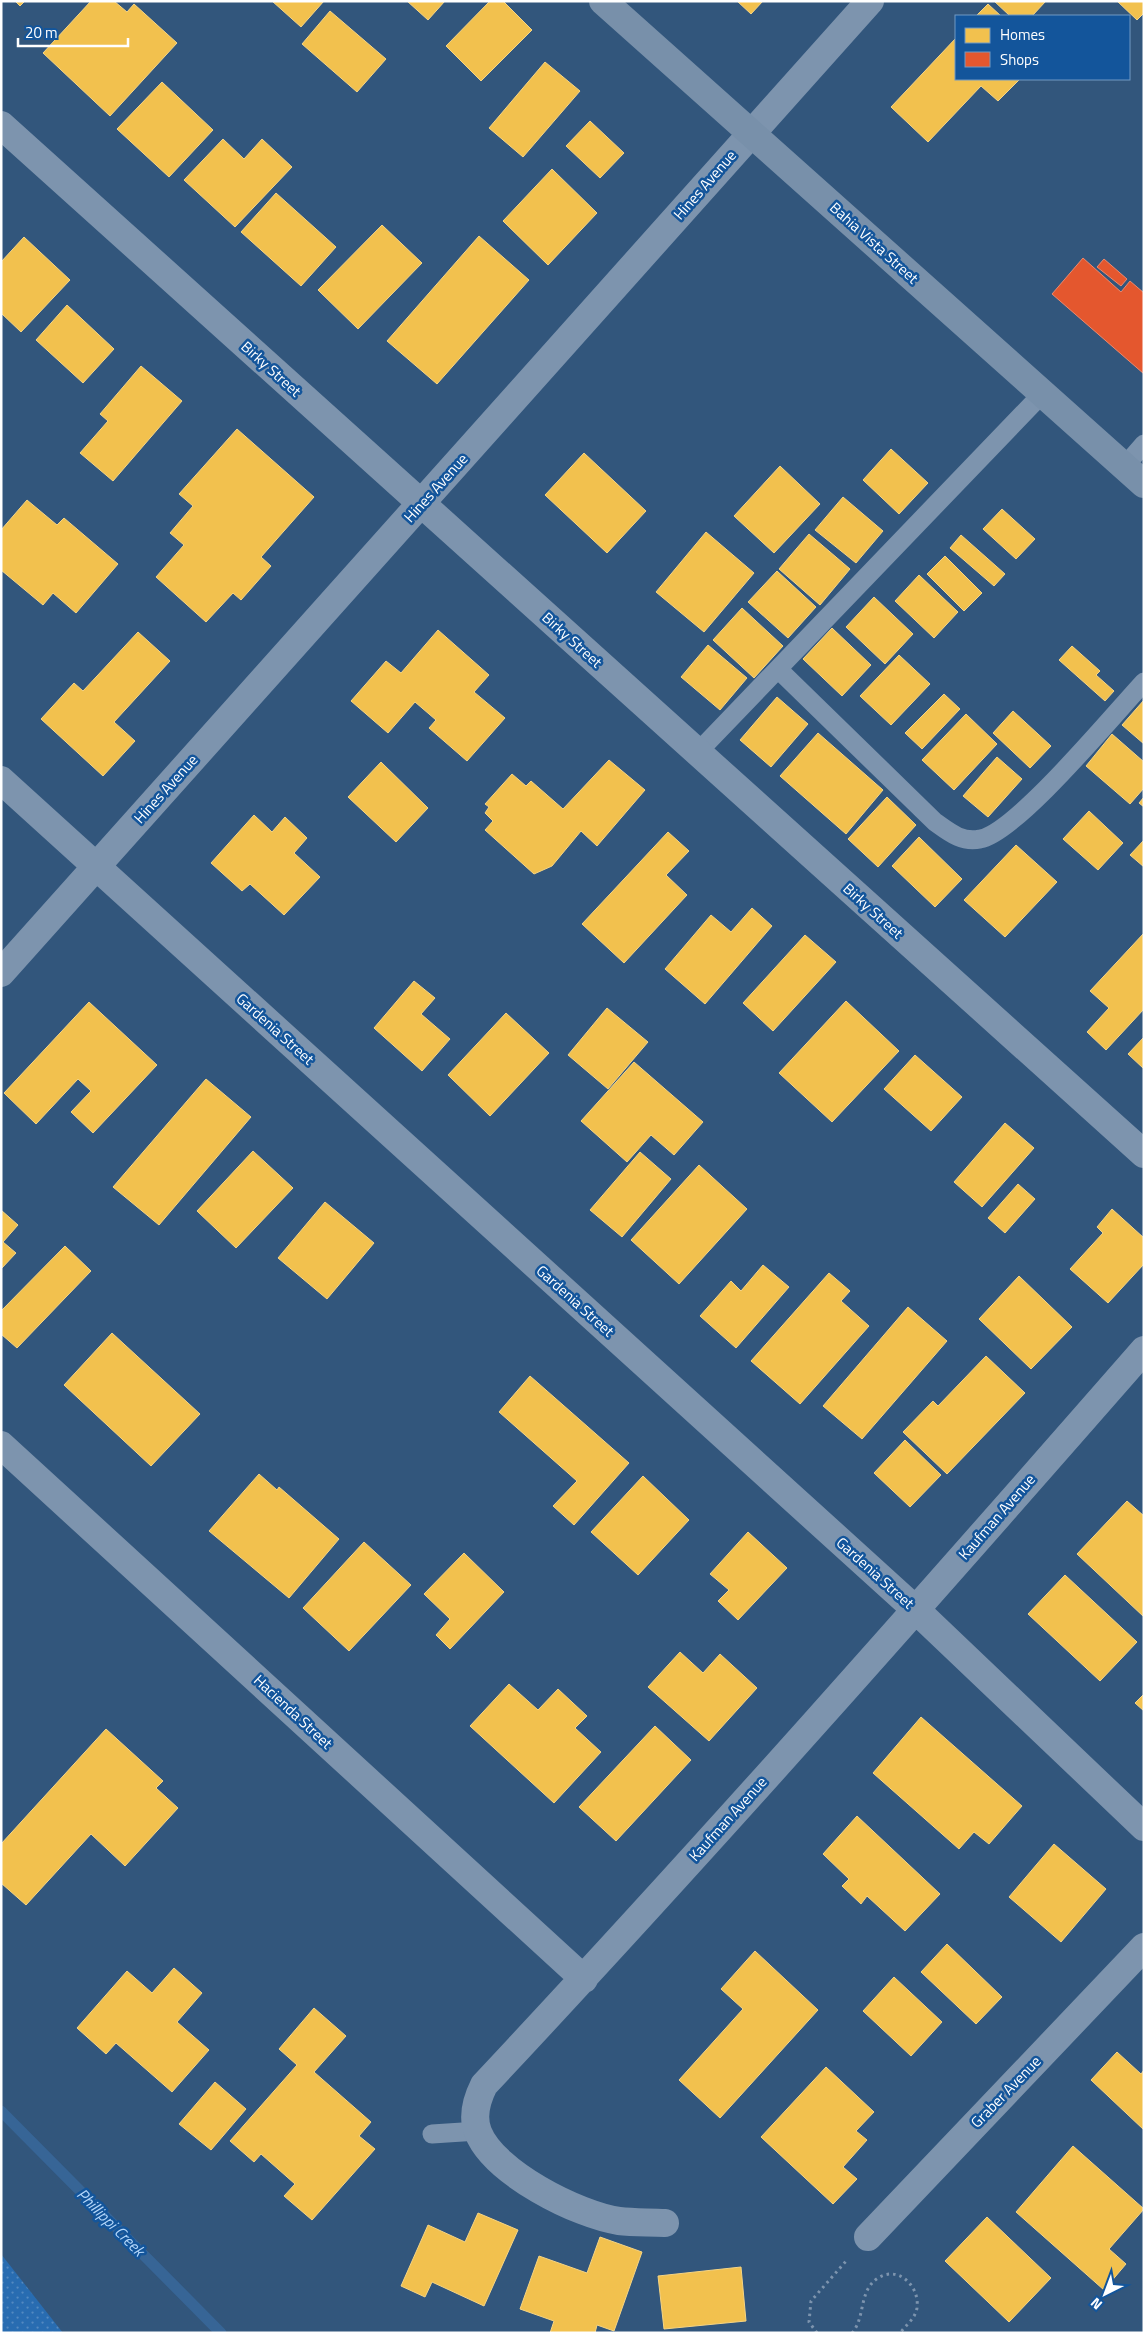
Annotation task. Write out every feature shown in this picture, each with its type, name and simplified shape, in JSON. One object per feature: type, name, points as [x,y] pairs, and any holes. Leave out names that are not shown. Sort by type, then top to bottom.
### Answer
[{"type":"street","name":"Bahia Vista Street","points":[[603,1],[1134,476]]},
{"type":"street","name":"Hines Avenue","points":[[1,973],[422,505],[870,1]]},
{"type":"street","name":"Birky Street","points":[[1,125],[1144,1154]]},
{"type":"street","name":"Gardenia Street","points":[[1,780],[916,1610],[1144,1827]]},
{"type":"street","name":"Kaufman Avenue","points":[[665,2223],[618,2221],[565,2203],[524,2181],[503,2166],[487,2148],[478,2131],[476,2113],[479,2095],[484,2085],[584,1980],[916,1610],[1144,1350]]},
{"type":"street","name":"Hacienda Street","points":[[1,1445],[584,1980]]},
{"type":"street","name":"Graber Avenue","points":[[868,2237],[1144,1947]]},
{"type":"lane","points":[[697,753],[1043,393]]},
{"type":"lane","points":[[1134,476],[1144,444]]},
{"type":"lane","points":[[778,669],[935,822],[958,838],[980,840],[1002,830],[1041,794],[1144,682]]},
{"type":"lane","points":[[432,2134],[478,2131]]},
{"type":"path","points":[[817,2333],[809,2322],[811,2301],[868,2237]]},
{"type":"path","points":[[852,2333],[858,2326],[865,2293],[870,2284],[879,2277],[892,2275],[902,2276],[910,2282],[916,2293],[917,2308],[912,2320],[900,2333]]},
{"type":"shaded area","points":[[1,2254],[63,2333],[1,2333]]},
{"type":"building: Homes","points":[[15,1],[25,1],[20,6]]},
{"type":"building: Homes","points":[[91,1],[114,1],[127,12],[134,4],[177,43],[110,116],[43,53]]},
{"type":"building: Homes","points":[[272,1],[324,1],[301,27]]},
{"type":"building: Homes","points":[[407,1],[445,1],[428,20]]},
{"type":"building: Homes","points":[[490,1],[503,1],[532,30],[481,81],[446,46]]},
{"type":"building: Homes","points":[[737,1],[763,1],[751,14]]},
{"type":"building: Homes","points":[[994,1],[1046,1],[1033,15],[1009,15]]},
{"type":"building: Homes","points":[[1117,1],[1144,1],[1144,13],[1137,20]]},
{"type":"building: Homes","points":[[988,4],[1000,15],[977,15]]},
{"type":"building: Homes","points":[[330,11],[386,59],[357,92],[302,44]]},
{"type":"building: Homes","points":[[955,39],[955,80],[1019,80],[998,101],[981,86],[928,142],[891,107]]},
{"type":"building: Homes","points":[[545,62],[580,91],[523,157],[489,128]]},
{"type":"building: Homes","points":[[162,82],[213,130],[169,177],[117,129]]},
{"type":"building: Homes","points":[[590,121],[624,153],[600,178],[566,146]]},
{"type":"building: Homes","points":[[223,139],[244,159],[262,139],[292,167],[235,227],[184,180]]},
{"type":"building: Homes","points":[[552,169],[597,213],[548,265],[503,221]]},
{"type":"building: Homes","points":[[276,193],[336,247],[301,286],[241,232]]},
{"type":"building: Homes","points":[[382,225],[422,263],[358,329],[318,290]]},
{"type":"building: Homes","points":[[479,236],[529,280],[437,384],[387,341]]},
{"type":"building: Homes","points":[[24,237],[70,280],[21,332],[1,313],[1,262]]},
{"type":"building: Homes","points":[[67,305],[114,349],[83,383],[36,340]]},
{"type":"building: Homes","points":[[141,366],[182,401],[113,481],[80,453],[108,421],[100,414]]},
{"type":"building: Homes","points":[[237,429],[314,497],[261,557],[271,566],[241,600],[233,593],[206,622],[156,577],[184,545],[170,533],[193,506],[179,494]]},
{"type":"building: Homes","points":[[891,449],[928,483],[899,514],[863,480]]},
{"type":"building: Homes","points":[[584,453],[646,511],[607,553],[545,495]]},
{"type":"building: Homes","points":[[780,466],[820,504],[774,553],[734,516]]},
{"type":"building: Homes","points":[[843,497],[883,531],[856,563],[815,530]]},
{"type":"building: Homes","points":[[27,500],[57,525],[64,518],[118,564],[76,613],[53,593],[43,605],[1,570],[1,530]]},
{"type":"building: Homes","points":[[1002,509],[1035,539],[1016,559],[983,529]]},
{"type":"building: Homes","points":[[706,532],[754,573],[704,632],[656,592]]},
{"type":"building: Homes","points":[[809,534],[850,569],[820,605],[779,569]]},
{"type":"building: Homes","points":[[961,535],[1005,574],[994,586],[950,548]]},
{"type":"building: Homes","points":[[945,556],[982,593],[964,611],[927,574]]},
{"type":"building: Homes","points":[[777,571],[816,607],[788,638],[748,602]]},
{"type":"building: Homes","points":[[919,575],[958,612],[934,638],[895,601]]},
{"type":"building: Homes","points":[[874,597],[913,634],[885,664],[846,627]]},
{"type":"building: Homes","points":[[742,608],[783,646],[754,678],[713,640]]},
{"type":"building: Homes","points":[[832,628],[871,665],[842,696],[803,659]]},
{"type":"building: Homes","points":[[438,630],[489,675],[474,692],[505,718],[467,761],[429,728],[436,720],[415,702],[388,733],[351,701],[386,661],[401,673]]},
{"type":"building: Homes","points":[[138,632],[170,661],[114,722],[135,741],[103,776],[41,719],[74,683],[83,691]]},
{"type":"building: Homes","points":[[708,645],[747,678],[720,710],[681,677]]},
{"type":"building: Homes","points":[[1072,646],[1100,671],[1096,675],[1114,691],[1105,701],[1059,660]]},
{"type":"building: Homes","points":[[899,655],[930,684],[891,725],[860,696]]},
{"type":"building: Homes","points":[[944,694],[960,709],[922,749],[905,733]]},
{"type":"building: Homes","points":[[777,697],[808,724],[771,767],[740,740]]},
{"type":"building: Homes","points":[[1144,700],[1144,744],[1122,725]]},
{"type":"building: Homes","points":[[1013,711],[1051,746],[1030,768],[993,733]]},
{"type":"building: Homes","points":[[966,714],[997,744],[954,790],[922,760]]},
{"type":"building: Homes","points":[[818,733],[883,790],[846,834],[780,776]]},
{"type":"building: Homes","points":[[1112,734],[1144,762],[1144,788],[1130,804],[1086,766]]},
{"type":"building: Homes","points":[[997,757],[1022,779],[988,817],[963,796]]},
{"type":"building: Homes","points":[[609,760],[645,790],[597,846],[581,831],[552,866],[534,874],[485,830],[493,821],[485,813],[489,807],[485,804],[512,774],[526,786],[531,781],[563,809]]},
{"type":"building: Homes","points":[[381,762],[428,808],[396,842],[348,797]]},
{"type":"building: Homes","points":[[887,797],[916,825],[878,867],[848,839]]},
{"type":"building: Homes","points":[[1144,797],[1144,807],[1139,803]]},
{"type":"building: Homes","points":[[1089,811],[1123,843],[1098,870],[1063,839]]},
{"type":"building: Homes","points":[[254,815],[272,832],[285,817],[307,838],[294,853],[320,877],[284,915],[250,884],[242,891],[211,863]]},
{"type":"building: Homes","points":[[668,832],[689,851],[666,875],[687,895],[624,963],[582,924]]},
{"type":"building: Homes","points":[[919,837],[962,879],[935,907],[892,866]]},
{"type":"building: Homes","points":[[1144,840],[1144,867],[1130,855]]},
{"type":"building: Homes","points":[[1016,845],[1057,882],[1005,937],[964,900]]},
{"type":"building: Homes","points":[[752,908],[772,926],[705,1004],[665,969],[711,915],[731,932]]},
{"type":"building: Homes","points":[[1144,933],[1144,1009],[1106,1050],[1087,1032],[1109,1008],[1090,991]]},
{"type":"building: Homes","points":[[805,935],[836,962],[773,1031],[743,1003]]},
{"type":"building: Homes","points":[[414,981],[435,998],[421,1014],[450,1039],[422,1071],[374,1028]]},
{"type":"building: Homes","points":[[846,1001],[899,1051],[832,1122],[779,1073]]},
{"type":"building: Homes","points":[[89,1002],[157,1065],[93,1133],[71,1112],[91,1091],[78,1079],[36,1124],[4,1093]]},
{"type":"building: Homes","points":[[607,1008],[648,1042],[608,1089],[568,1055]]},
{"type":"building: Homes","points":[[506,1013],[549,1053],[490,1116],[448,1075]]},
{"type":"building: Homes","points":[[1144,1037],[1144,1069],[1128,1054]]},
{"type":"building: Homes","points":[[915,1055],[962,1097],[931,1131],[884,1089]]},
{"type":"building: Homes","points":[[634,1062],[703,1122],[674,1155],[651,1135],[627,1162],[581,1121]]},
{"type":"building: Homes","points":[[206,1079],[251,1117],[159,1225],[113,1187]]},
{"type":"building: Homes","points":[[1005,1123],[1034,1148],[982,1207],[954,1182]]},
{"type":"building: Homes","points":[[253,1151],[293,1188],[236,1248],[197,1211]]},
{"type":"building: Homes","points":[[640,1152],[671,1179],[622,1237],[590,1210]]},
{"type":"building: Homes","points":[[699,1165],[747,1209],[679,1284],[631,1240]]},
{"type":"building: Homes","points":[[1018,1184],[1035,1199],[1005,1233],[988,1218]]},
{"type":"building: Homes","points":[[325,1202],[374,1243],[327,1299],[278,1258]]},
{"type":"building: Homes","points":[[1112,1209],[1144,1238],[1144,1264],[1108,1303],[1070,1269],[1103,1233],[1097,1227]]},
{"type":"building: Homes","points":[[1,1210],[18,1225],[3,1242],[16,1253],[1,1269]]},
{"type":"building: Homes","points":[[65,1246],[91,1271],[17,1348],[1,1334],[1,1311]]},
{"type":"building: Homes","points":[[763,1265],[789,1287],[736,1348],[700,1316],[731,1281],[741,1291]]},
{"type":"building: Homes","points":[[829,1273],[850,1291],[841,1301],[869,1326],[800,1404],[751,1361]]},
{"type":"building: Homes","points":[[1019,1276],[1072,1327],[1031,1369],[979,1319]]},
{"type":"building: Homes","points":[[908,1307],[947,1341],[862,1439],[823,1406]]},
{"type":"building: Homes","points":[[112,1333],[200,1414],[151,1466],[64,1385]]},
{"type":"building: Homes","points":[[986,1356],[1025,1393],[947,1474],[903,1432],[933,1401],[938,1406]]},
{"type":"building: Homes","points":[[530,1376],[629,1463],[574,1525],[553,1506],[577,1481],[499,1412]]},
{"type":"building: Homes","points":[[905,1440],[941,1475],[910,1507],[874,1473]]},
{"type":"building: Homes","points":[[259,1474],[277,1490],[279,1487],[339,1539],[289,1598],[209,1531]]},
{"type":"building: Homes","points":[[643,1476],[689,1520],[638,1575],[591,1532]]},
{"type":"building: Homes","points":[[1127,1501],[1144,1516],[1144,1617],[1077,1554]]},
{"type":"building: Homes","points":[[748,1532],[787,1568],[738,1620],[718,1601],[729,1590],[710,1574]]},
{"type":"building: Homes","points":[[364,1542],[411,1585],[349,1651],[303,1608]]},
{"type":"building: Homes","points":[[464,1553],[504,1592],[450,1649],[436,1635],[450,1619],[424,1594]]},
{"type":"building: Homes","points":[[1065,1575],[1137,1642],[1100,1681],[1028,1614]]},
{"type":"building: Homes","points":[[680,1652],[703,1673],[720,1654],[757,1688],[709,1741],[648,1687]]},
{"type":"building: Homes","points":[[509,1684],[538,1710],[558,1689],[587,1716],[575,1728],[601,1752],[554,1803],[470,1726]]},
{"type":"building: Homes","points":[[1144,1694],[1144,1711],[1135,1703]]},
{"type":"building: Homes","points":[[921,1717],[1022,1806],[989,1844],[974,1832],[959,1849],[873,1773]]},
{"type":"building: Homes","points":[[655,1726],[691,1760],[616,1841],[579,1807]]},
{"type":"building: Homes","points":[[106,1729],[163,1781],[156,1788],[178,1808],[125,1866],[91,1834],[26,1905],[1,1883],[1,1844]]},
{"type":"building: Homes","points":[[857,1816],[940,1894],[905,1931],[867,1896],[861,1904],[842,1886],[849,1879],[823,1854]]},
{"type":"building: Homes","points":[[1054,1844],[1106,1889],[1061,1942],[1009,1897]]},
{"type":"building: Homes","points":[[947,1944],[1002,1997],[976,2024],[921,1972]]},
{"type":"building: Homes","points":[[755,1951],[818,2010],[720,2118],[679,2080],[743,2009],[721,1989]]},
{"type":"building: Homes","points":[[174,1968],[202,1993],[177,2022],[209,2050],[172,2092],[116,2043],[106,2054],[77,2028],[127,1971],[152,1993]]},
{"type":"building: Homes","points":[[894,1977],[942,2022],[911,2056],[863,2011]]},
{"type":"building: Homes","points":[[314,2008],[346,2036],[314,2072],[371,2122],[359,2136],[375,2149],[312,2220],[284,2196],[295,2184],[261,2154],[254,2162],[230,2141],[297,2065],[279,2049]]},
{"type":"building: Homes","points":[[1117,2052],[1141,2074],[1144,2070],[1144,2130],[1091,2080]]},
{"type":"building: Homes","points":[[826,2067],[874,2112],[856,2131],[867,2140],[843,2167],[857,2179],[833,2204],[761,2137]]},
{"type":"building: Homes","points":[[215,2082],[246,2109],[211,2150],[179,2124]]},
{"type":"building: Homes","points":[[1073,2146],[1144,2209],[1109,2249],[1126,2264],[1104,2290],[1016,2212]]},
{"type":"building: Homes","points":[[478,2213],[518,2230],[484,2306],[432,2282],[425,2297],[401,2286],[428,2225],[465,2242]]},
{"type":"building: Homes","points":[[987,2217],[1051,2278],[1009,2322],[945,2261]]},
{"type":"building: Homes","points":[[600,2237],[642,2252],[614,2331],[597,2325],[595,2333],[550,2333],[554,2321],[520,2309],[539,2256],[587,2273]]},
{"type":"building: Homes","points":[[741,2267],[746,2321],[664,2329],[658,2276]]},
{"type":"building: Shops","points":[[1083,258],[1121,292],[1130,281],[1144,293],[1144,374],[1052,294]]},
{"type":"building: Shops","points":[[1104,259],[1127,279],[1121,286],[1097,267]]},
{"type":"waterway","name":"Phillippi Creek","points":[[1,2111],[221,2333]]}]
